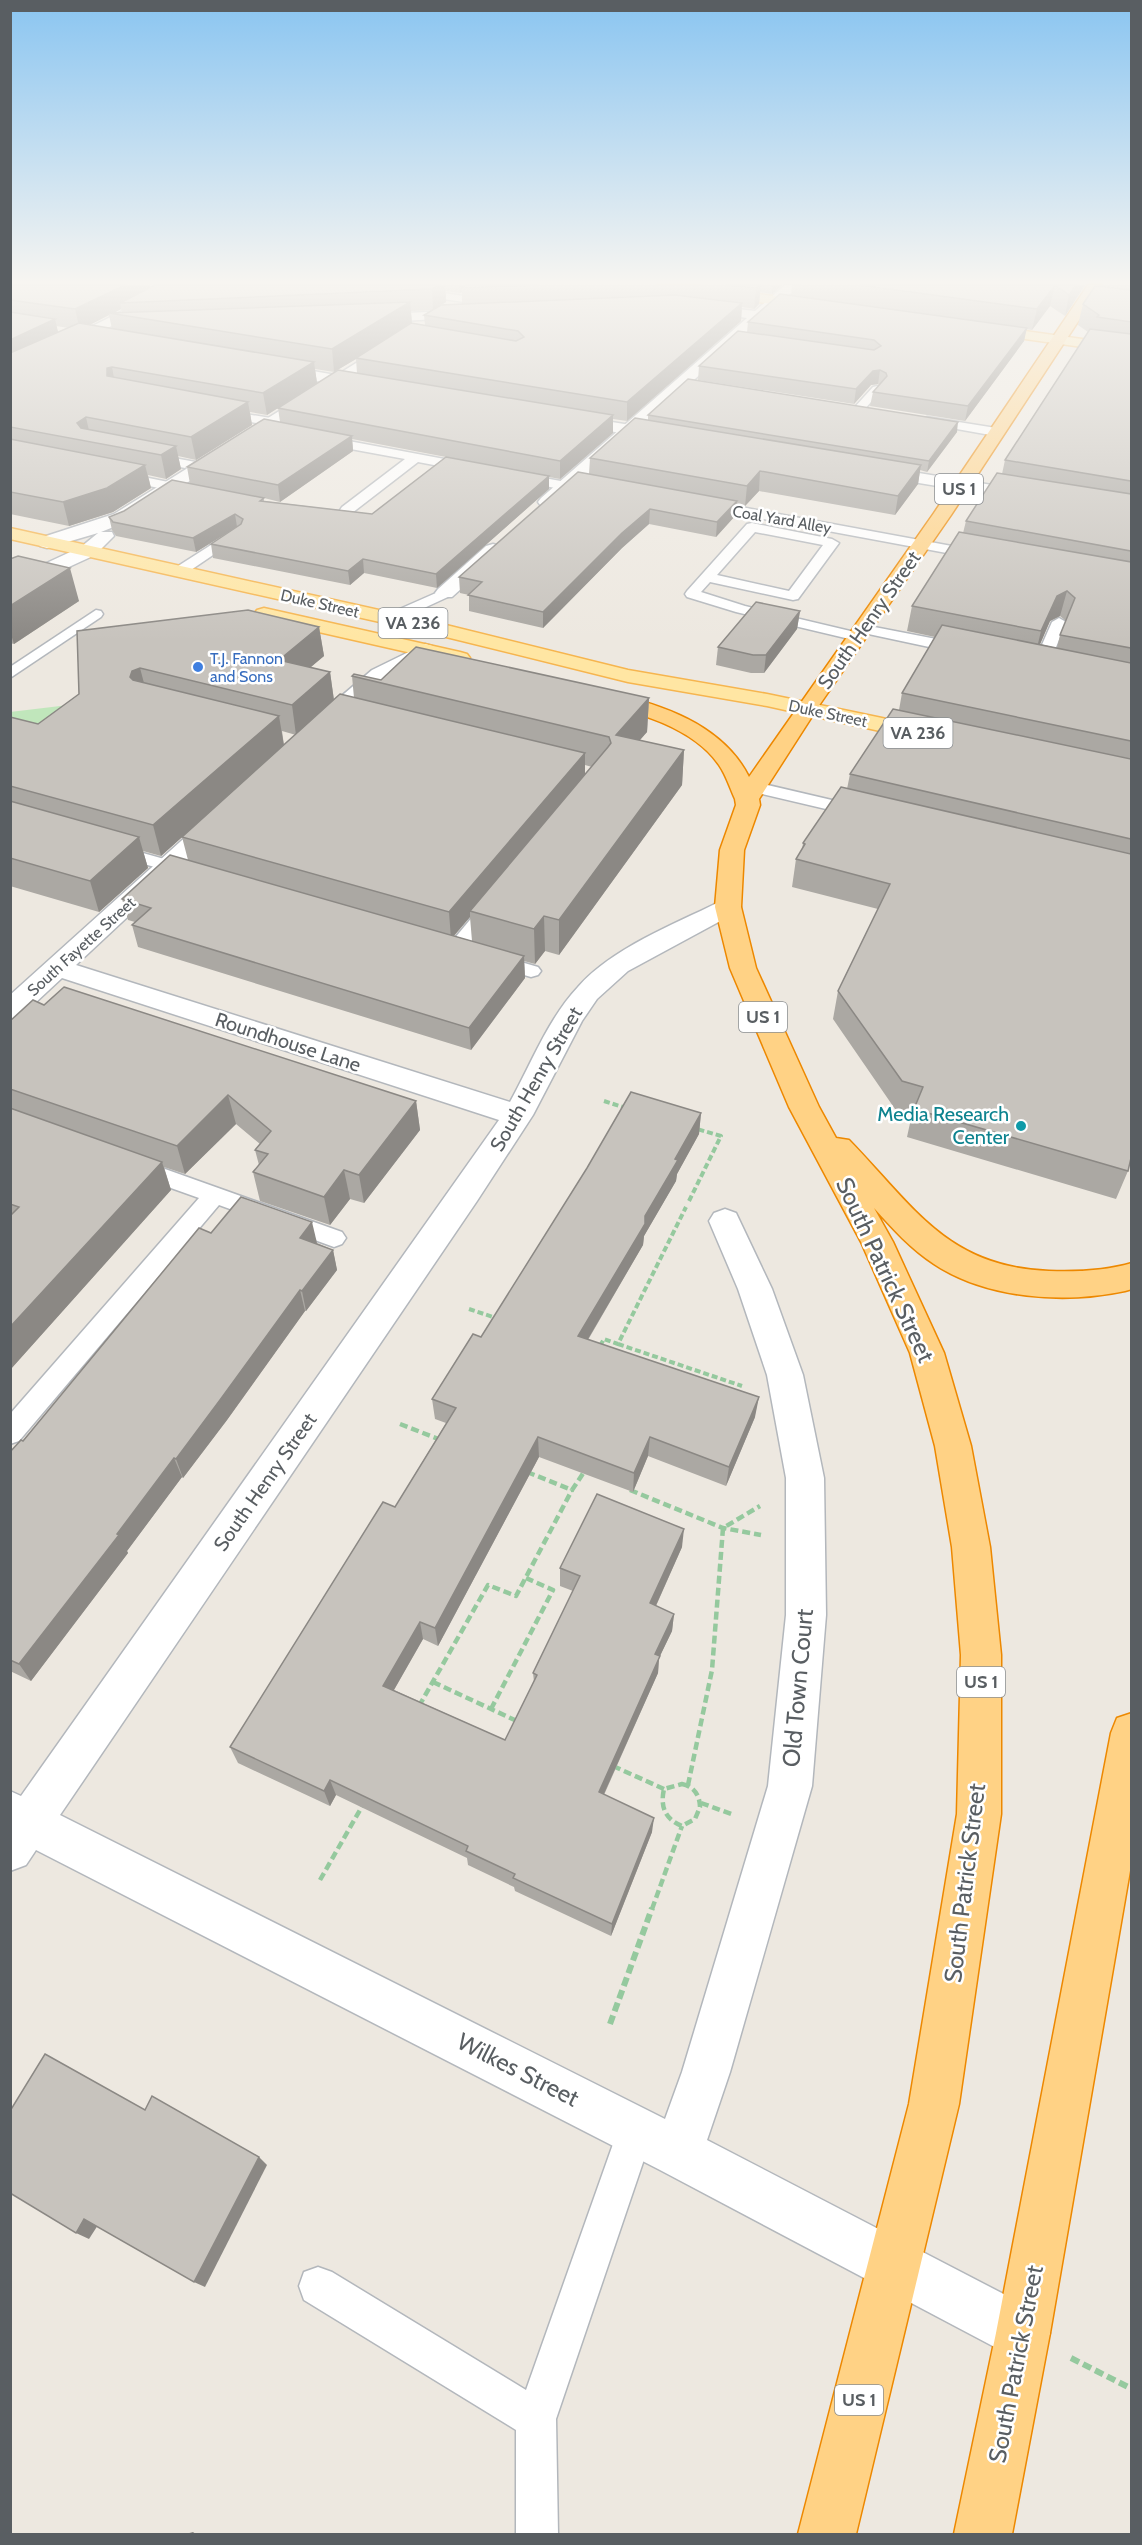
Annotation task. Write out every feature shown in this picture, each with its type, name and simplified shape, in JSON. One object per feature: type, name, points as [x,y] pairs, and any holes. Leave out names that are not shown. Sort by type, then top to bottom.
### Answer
[{"type":"highway","name":"South Henry Street","points":[[728,907],[732,850],[751,793],[773,755],[861,633],[1015,404]]},
{"type":"highway","points":[[580,691],[633,705],[673,719],[726,758],[751,793]]},
{"type":"highway","name":"South Patrick Street","points":[[728,907],[743,968],[812,1122],[877,1242],[927,1353],[953,1446],[971,1547],[981,1655],[979,1814],[934,2104],[827,2535]]},
{"type":"highway","points":[[812,1122],[872,1181],[910,1226],[947,1256],[994,1276],[1050,1286],[1099,1282],[1131,1276]]},
{"type":"highway","name":"South Patrick Street","points":[[983,2535],[1023,2332],[1131,1732]]},
{"type":"main road","name":"Duke Street","points":[[10,533],[391,618],[628,676],[808,709],[948,739]]},
{"type":"main road","points":[[27,560],[88,574]]},
{"type":"main road","name":"Duke Street","points":[[246,610],[475,662]]},
{"type":"main road","name":"Duke Street","points":[[517,669],[628,676]]},
{"type":"street","points":[[47,542],[120,518],[270,427],[303,404]]},
{"type":"street","points":[[531,516],[630,430],[664,404]]},
{"type":"street","points":[[556,418],[679,438]]},
{"type":"street","points":[[861,469],[1049,500]]},
{"type":"street","points":[[10,588],[88,551],[111,531],[120,518]]},
{"type":"street","points":[[445,593],[505,539]]},
{"type":"street","points":[[302,743],[348,714],[380,674],[425,650]]},
{"type":"street","name":"South Fayette Street","points":[[10,1011],[235,805]]},
{"type":"street","name":"South Henry Street","points":[[17,1828],[518,1115],[569,1018],[587,993],[618,965],[728,907]]},
{"type":"street","name":"Roundhouse Lane","points":[[58,968],[518,1115]]},
{"type":"street","name":"Old Town Court","points":[[678,2152],[706,2072],[790,1786],[806,1615],[805,1478],[791,1402],[785,1375],[755,1289],[725,1221]]},
{"type":"street","name":"Wilkes Street","points":[[17,1828],[636,2130],[1023,2332]]},
{"type":"lane","points":[[858,410],[864,404]]},
{"type":"lane","points":[[207,410],[270,427]]},
{"type":"lane","points":[[913,419],[996,432]]},
{"type":"lane","points":[[309,437],[483,470]]},
{"type":"lane","points":[[136,455],[201,467]]},
{"type":"lane","points":[[347,510],[415,458]]},
{"type":"lane","points":[[104,473],[207,493]]},
{"type":"lane","points":[[506,475],[592,484]]},
{"type":"lane","name":"Coal Yard Alley","points":[[693,503],[996,558]]},
{"type":"lane","points":[[707,578],[794,596],[832,543],[752,527],[692,594],[741,609],[861,633],[975,652]]},
{"type":"lane","points":[[180,572],[236,533]]},
{"type":"lane","points":[[391,618],[445,593]]},
{"type":"lane","points":[[442,630],[435,619],[445,593]]},
{"type":"lane","points":[[10,674],[96,615]]},
{"type":"lane","points":[[1041,665],[1059,621]]},
{"type":"lane","points":[[751,793],[877,816]]},
{"type":"lane","points":[[99,846],[203,876]]},
{"type":"lane","points":[[456,949],[501,894]]},
{"type":"lane","points":[[433,943],[531,971]]},
{"type":"lane","points":[[118,1160],[334,1238]]},
{"type":"lane","points":[[10,1433],[215,1195]]},
{"type":"lane","points":[[537,2535],[536,2419],[636,2130]]},
{"type":"lane","points":[[318,2286],[536,2419]]},
{"type":"path","points":[[604,1101],[636,1111]]},
{"type":"path","points":[[618,1344],[721,1136],[689,1126]]},
{"type":"path","points":[[469,1309],[501,1320]]},
{"type":"path","points":[[596,1354],[604,1340],[791,1402]]},
{"type":"path","points":[[400,1424],[443,1441]]},
{"type":"path","points":[[518,1469],[572,1490]]},
{"type":"path","points":[[415,1713],[488,1585],[516,1596],[583,1472],[594,1476]]},
{"type":"path","points":[[723,1528],[805,1478]]},
{"type":"path","points":[[626,1489],[723,1528],[806,1542]]},
{"type":"path","points":[[688,1785],[711,1670],[723,1528]]},
{"type":"path","points":[[491,1709],[553,1590],[526,1578]]},
{"type":"path","points":[[432,1682],[523,1724]]},
{"type":"path","points":[[610,1764],[664,1789],[678,1784],[688,1785],[696,1792],[700,1803],[699,1814],[692,1822],[682,1826],[671,1822],[663,1811],[661,1800],[664,1789]]},
{"type":"path","points":[[320,1880],[368,1797]]},
{"type":"path","points":[[610,2024],[682,1826]]},
{"type":"path","points":[[1023,2332],[1131,2389]]},
{"type":"green space","points":[[77,704],[36,734],[11,727],[10,712]]},
{"type":"building","points":[[10,404],[245,404],[191,437],[86,417],[77,423],[81,428],[176,446],[161,455],[10,427]]},
{"type":"building","points":[[285,404],[544,404],[613,415],[560,461],[278,408]]},
{"type":"building","points":[[660,404],[844,404],[958,422],[929,461],[648,415]]},
{"type":"building","points":[[1041,404],[1131,404],[1131,481],[1005,460]]},
{"type":"building","points":[[635,418],[921,465],[898,496],[760,471],[747,486],[590,458]]},
{"type":"building","points":[[264,419],[352,436],[278,485],[187,467]]},
{"type":"building","points":[[10,439],[145,465],[107,488],[63,502],[10,492]]},
{"type":"building","points":[[446,457],[549,476],[436,574],[363,559],[348,571],[211,544],[241,524],[243,519],[235,514],[193,538],[113,522],[109,517],[124,511],[172,480],[264,498],[260,501],[372,514]]},
{"type":"building","points":[[578,472],[737,501],[717,522],[650,509],[622,533],[543,612],[468,595],[482,582],[459,577]]},
{"type":"building","points":[[997,473],[1131,494],[1131,551],[966,521]]},
{"type":"building","points":[[959,532],[1131,562],[1131,648],[1060,635],[1075,598],[1067,591],[1057,596],[1041,631],[912,606]]},
{"type":"building","points":[[18,556],[70,568],[10,606],[10,559]]},
{"type":"building","points":[[756,602],[800,611],[766,655],[753,655],[718,647]]},
{"type":"building","points":[[248,610],[319,627],[279,660],[330,672],[292,705],[140,668],[132,671],[130,677],[133,680],[279,716],[153,825],[10,786],[10,717],[38,724],[79,694],[77,631]]},
{"type":"building","points":[[942,625],[1131,663],[1131,741],[902,693]]},
{"type":"building","points":[[416,647],[649,698],[616,735],[684,750],[559,920],[544,916],[534,929],[470,911],[608,747],[611,743],[609,737],[352,676],[354,674],[381,680]]},
{"type":"building","points":[[340,694],[585,753],[449,912],[182,837]]},
{"type":"building","points":[[893,709],[1131,759],[1131,839],[850,774]]},
{"type":"building","points":[[841,787],[1131,854],[1131,1158],[1128,1171],[914,1109],[923,1087],[902,1081],[838,991],[890,884],[796,859],[805,844],[803,843]]},
{"type":"building","points":[[10,801],[139,837],[90,881],[10,858]]},
{"type":"building","points":[[170,855],[524,956],[469,1028],[132,925],[151,908],[122,899]]},
{"type":"building","points":[[64,987],[416,1101],[359,1175],[344,1170],[324,1197],[253,1172],[268,1154],[255,1150],[271,1131],[228,1095],[177,1146],[10,1089],[10,1021],[33,1000],[44,1005]]},
{"type":"building","points":[[631,1092],[701,1113],[675,1159],[678,1160],[645,1216],[645,1224],[578,1336],[759,1397],[729,1467],[650,1437],[634,1473],[538,1437],[435,1628],[420,1622],[383,1686],[505,1740],[537,1675],[533,1673],[580,1576],[560,1568],[597,1494],[684,1529],[650,1603],[674,1614],[655,1654],[660,1656],[599,1792],[654,1818],[612,1924],[513,1878],[515,1874],[466,1851],[468,1846],[330,1780],[324,1791],[230,1747],[383,1502],[395,1507],[456,1408],[432,1399],[473,1334],[481,1337],[587,1168]]},
{"type":"building","points":[[10,1108],[162,1162],[10,1327],[10,1216],[19,1207],[10,1204]]},
{"type":"building","points":[[241,1197],[312,1222],[300,1238],[333,1250],[302,1291],[300,1290],[176,1459],[174,1458],[117,1534],[119,1535],[19,1664],[10,1660],[10,1452],[21,1440],[23,1441],[199,1228],[211,1233]]},
{"type":"building","points":[[45,2054],[145,2110],[152,2096],[259,2157],[194,2282],[84,2219],[76,2233],[10,2193],[10,2111]]},
{"type":"place","name":"T.J. Fannon and Sons","points":[[198,667]]},
{"type":"place","name":"Media Research Center","points":[[1021,1126]]}]
